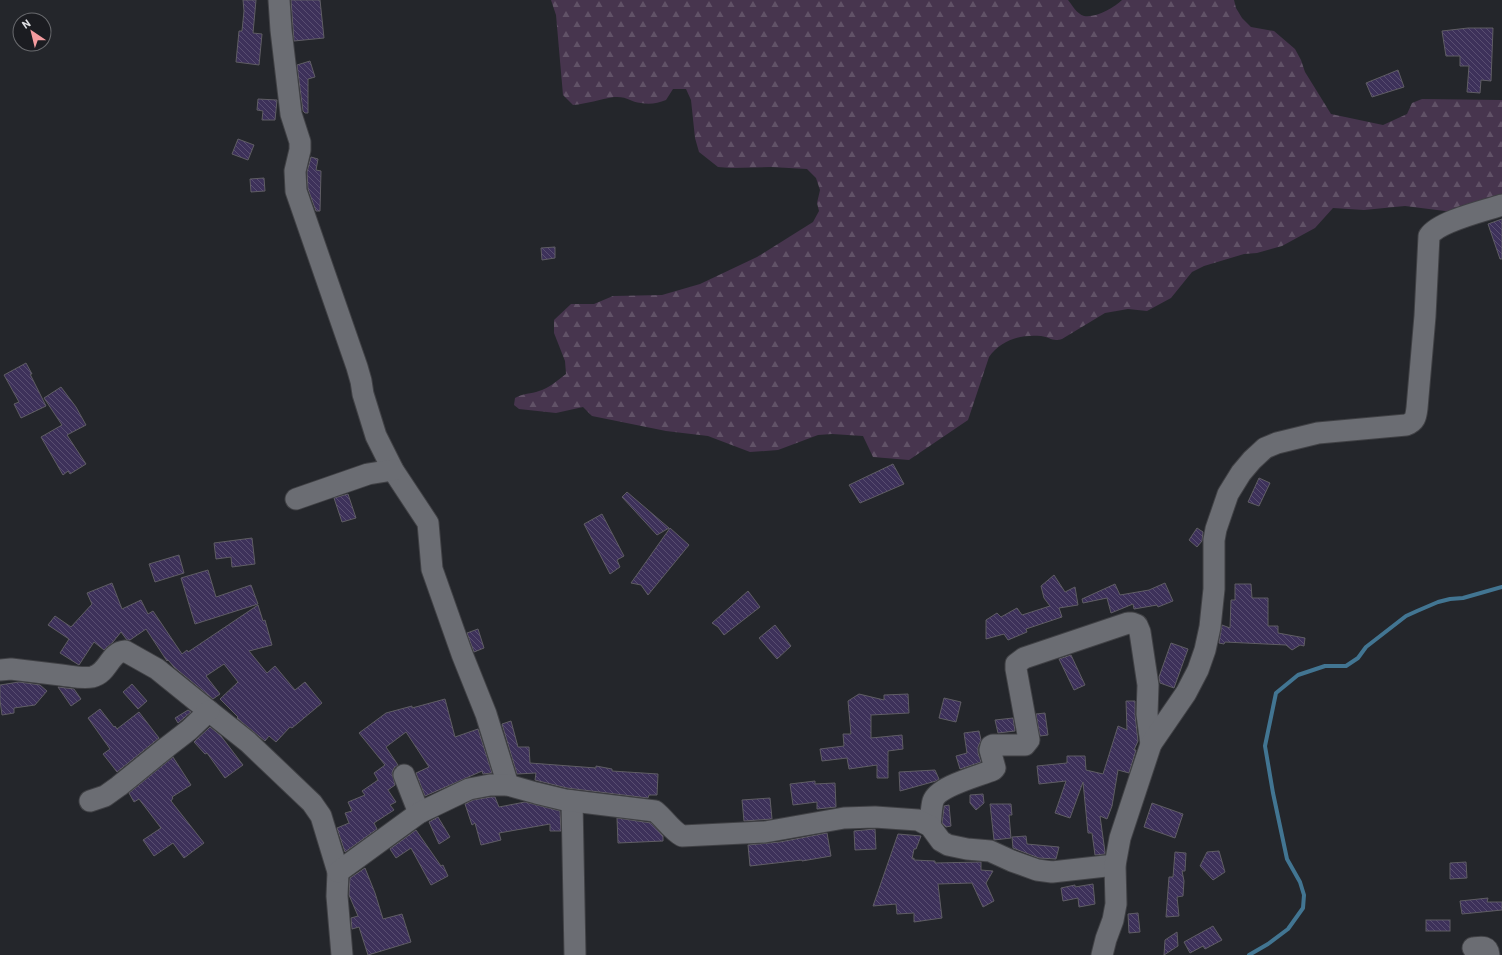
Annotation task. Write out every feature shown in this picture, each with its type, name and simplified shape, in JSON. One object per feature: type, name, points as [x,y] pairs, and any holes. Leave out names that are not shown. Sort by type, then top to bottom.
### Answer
[{"type":"street","points":[[279,0],[291,114],[300,142],[300,150],[294,181],[296,191],[357,367],[363,394],[376,436],[393,470],[428,523],[432,569],[462,654],[486,714],[508,785]]},
{"type":"street","points":[[1102,955],[1106,939],[1114,920],[1116,904],[1114,865],[1123,826],[1151,744],[1186,693],[1198,670],[1205,650],[1210,627],[1214,589],[1214,547],[1216,529],[1228,494],[1241,473],[1252,460],[1265,448],[1277,442],[1318,433],[1406,425],[1412,423],[1416,418],[1425,316],[1429,236],[1433,231],[1459,218],[1502,205]]},
{"type":"street","points":[[296,499],[368,474],[393,470]]},
{"type":"street","points":[[930,826],[933,800],[940,792],[995,768],[990,750],[991,746],[1025,745],[1029,740],[1016,669],[1016,664],[1024,658],[1128,623],[1136,625],[1140,632],[1148,685],[1147,714],[1151,744]]},
{"type":"street","points":[[0,670],[11,669],[78,677],[92,677],[106,668],[114,656],[119,652],[125,651],[157,668],[248,742],[312,803],[321,816],[338,872],[337,896],[342,955]]},
{"type":"street","points":[[90,801],[105,796],[119,786],[189,730],[209,711]]},
{"type":"street","points":[[404,775],[419,812]]},
{"type":"street","points":[[338,872],[419,812],[469,789],[490,785],[508,785],[536,794],[572,801],[654,811],[662,817],[674,832],[682,836],[766,832],[844,818],[875,817],[918,820],[930,826],[941,841],[948,845],[966,849],[990,851],[1037,870],[1052,872],[1114,865]]},
{"type":"street","points":[[572,801],[575,955]]},
{"type":"green space","points":[[551,0],[1068,0],[1079,13],[1084,16],[1089,16],[1104,12],[1122,0],[1234,0],[1236,8],[1242,18],[1251,27],[1274,31],[1295,49],[1305,72],[1331,114],[1383,125],[1407,114],[1412,103],[1422,99],[1502,100],[1502,195],[1453,212],[1405,206],[1364,210],[1333,208],[1315,228],[1282,246],[1257,253],[1244,254],[1204,266],[1192,272],[1171,298],[1147,311],[1128,309],[1105,313],[1059,340],[1053,340],[1041,336],[1026,336],[1005,342],[989,357],[968,420],[909,460],[873,457],[863,436],[832,434],[818,435],[778,450],[750,452],[708,436],[666,431],[592,416],[583,407],[556,413],[519,409],[514,405],[515,398],[521,395],[543,390],[566,374],[565,361],[554,333],[554,320],[571,304],[594,304],[613,296],[662,295],[700,284],[757,257],[813,222],[819,211],[817,203],[820,190],[816,178],[807,169],[718,167],[699,152],[695,138],[691,100],[686,89],[673,89],[666,100],[654,103],[644,104],[623,97],[614,97],[573,105],[563,95],[556,15]]},
{"type":"building","points":[[243,0],[256,0],[253,33],[262,34],[259,65],[236,62],[239,31],[242,31],[244,11]]},
{"type":"building","points":[[291,0],[320,0],[324,38],[294,41]]},
{"type":"building","points":[[1468,28],[1493,28],[1491,81],[1481,80],[1480,93],[1467,92],[1469,66],[1460,66],[1460,56],[1446,56],[1442,31]]},
{"type":"building","points":[[310,61],[315,77],[308,79],[308,113],[305,113],[303,111],[297,65]]},
{"type":"building","points":[[1398,70],[1404,87],[1372,97],[1366,83]]},
{"type":"building","points":[[258,99],[277,100],[275,120],[262,120],[263,111],[257,110]]},
{"type":"building","points":[[238,139],[254,145],[248,160],[232,154]]},
{"type":"building","points":[[311,157],[318,159],[316,170],[321,171],[320,211],[316,211],[308,189],[307,172]]},
{"type":"building","points":[[264,178],[265,191],[251,192],[250,179]]},
{"type":"building","points":[[1502,219],[1502,259],[1500,259],[1488,224]]},
{"type":"building","points":[[555,247],[555,258],[542,260],[541,248]]},
{"type":"building","points":[[26,363],[46,406],[21,418],[14,404],[19,402],[4,375]]},
{"type":"building","points":[[61,387],[76,407],[86,425],[67,435],[86,464],[70,474],[68,471],[63,475],[41,437],[62,425],[44,398]]},
{"type":"building","points":[[893,464],[904,484],[860,503],[849,485]]},
{"type":"building","points":[[1259,478],[1270,483],[1259,506],[1248,502]]},
{"type":"building","points":[[627,492],[669,528],[657,535],[622,497]]},
{"type":"building","points":[[348,494],[356,518],[342,522],[334,498]]},
{"type":"building","points":[[602,514],[624,556],[617,560],[620,567],[610,574],[584,524]]},
{"type":"building","points":[[670,528],[689,545],[648,595],[641,585],[631,583]]},
{"type":"building","points":[[1197,528],[1203,532],[1202,541],[1197,547],[1189,540]]},
{"type":"building","points":[[252,538],[255,564],[232,567],[231,557],[216,559],[214,543]]},
{"type":"building","points":[[179,555],[184,573],[155,582],[149,564]]},
{"type":"building","points":[[208,570],[216,597],[251,585],[258,604],[195,624],[181,578]]},
{"type":"building","points":[[1054,575],[1065,592],[1075,587],[1078,605],[1059,608],[1062,617],[1026,629],[1027,632],[1008,640],[1004,634],[986,639],[986,620],[997,613],[1001,617],[1017,608],[1022,615],[1050,606],[1044,598],[1041,586]]},
{"type":"building","points":[[112,583],[122,609],[141,600],[148,614],[153,611],[182,654],[187,650],[188,652],[258,605],[263,621],[265,620],[272,645],[249,651],[267,673],[275,666],[295,690],[305,682],[322,703],[292,728],[290,727],[276,742],[269,736],[265,741],[237,718],[238,717],[220,699],[238,682],[224,664],[206,676],[220,694],[213,699],[174,667],[168,660],[167,661],[146,629],[130,640],[127,640],[121,632],[104,650],[94,642],[79,665],[60,653],[69,639],[48,625],[55,616],[71,627],[92,604],[87,593]]},
{"type":"building","points":[[1165,583],[1173,601],[1158,607],[1157,605],[1134,609],[1133,604],[1111,613],[1107,598],[1083,603],[1082,599],[1115,584],[1120,595],[1149,590]]},
{"type":"building","points":[[1235,584],[1251,584],[1252,598],[1268,598],[1268,626],[1278,626],[1278,633],[1305,638],[1304,646],[1300,645],[1292,650],[1286,645],[1219,643],[1222,625],[1230,628],[1231,600],[1235,600]]},
{"type":"building","points":[[748,591],[760,607],[724,635],[718,627],[712,623]]},
{"type":"building","points":[[775,625],[791,646],[777,659],[759,638]]},
{"type":"building","points":[[478,629],[484,648],[474,652],[467,633]]},
{"type":"building","points":[[1171,643],[1188,649],[1174,688],[1160,683],[1159,677]]},
{"type":"building","points":[[1071,655],[1085,685],[1074,690],[1059,659]]},
{"type":"building","points":[[19,682],[40,685],[47,691],[35,705],[14,708],[14,713],[2,715],[0,685]]},
{"type":"building","points":[[132,684],[147,701],[138,709],[123,692]]},
{"type":"building","points":[[58,687],[74,689],[81,699],[71,706]]},
{"type":"building","points":[[859,694],[884,700],[884,695],[908,694],[909,713],[871,715],[871,738],[902,735],[903,749],[888,751],[888,778],[877,778],[877,765],[849,769],[847,758],[822,761],[820,749],[844,746],[843,734],[851,734],[848,701]]},
{"type":"building","points":[[944,698],[961,702],[956,722],[939,718]]},
{"type":"building","points":[[445,699],[455,737],[478,729],[492,773],[483,774],[482,771],[425,796],[416,773],[429,767],[406,732],[386,747],[398,765],[394,768],[392,773],[395,785],[388,790],[396,802],[390,805],[394,810],[374,823],[377,829],[345,852],[337,828],[349,823],[345,813],[352,811],[348,802],[365,795],[362,791],[378,780],[374,773],[385,765],[359,733],[386,713]]},
{"type":"building","points":[[1126,701],[1135,701],[1138,741],[1134,750],[1136,750],[1129,773],[1118,770],[1112,806],[1107,819],[1100,816],[1105,854],[1095,855],[1092,833],[1088,833],[1083,782],[1070,818],[1055,813],[1066,781],[1039,784],[1037,766],[1067,763],[1067,756],[1085,756],[1086,770],[1103,774],[1118,726],[1127,730]]},
{"type":"building","points":[[100,709],[117,729],[139,712],[159,738],[117,772],[103,754],[110,749],[88,718]]},
{"type":"building","points":[[188,710],[191,712],[178,723],[175,718]]},
{"type":"building","points":[[1045,713],[1048,735],[1040,736],[1036,714]]},
{"type":"building","points":[[1013,718],[1015,731],[998,733],[995,720]]},
{"type":"building","points":[[511,721],[518,747],[529,747],[530,763],[596,768],[596,766],[612,769],[612,771],[658,774],[657,795],[649,795],[648,798],[567,788],[535,780],[536,773],[517,774],[502,724]]},
{"type":"building","points":[[210,727],[221,736],[243,765],[225,778],[207,753],[205,754],[194,742]]},
{"type":"building","points":[[979,731],[981,740],[978,747],[978,753],[981,762],[960,769],[956,756],[967,753],[964,733]]},
{"type":"building","points":[[173,757],[191,785],[172,797],[173,798],[171,801],[204,843],[184,858],[173,843],[154,856],[143,840],[161,828],[139,799],[134,802],[129,793]]},
{"type":"building","points":[[935,770],[939,779],[936,781],[900,791],[899,772]]},
{"type":"building","points":[[815,781],[815,784],[835,783],[836,807],[817,809],[817,802],[793,805],[790,784]]},
{"type":"building","points":[[983,794],[984,803],[976,810],[970,803],[970,795]]},
{"type":"building","points":[[495,797],[499,807],[525,802],[560,811],[561,831],[550,831],[550,824],[499,833],[501,840],[481,845],[475,823],[472,825],[465,804],[473,800]]},
{"type":"building","points":[[770,798],[772,819],[744,821],[742,800]]},
{"type":"building","points":[[1152,803],[1183,814],[1175,838],[1144,827]]},
{"type":"building","points":[[990,804],[1011,804],[1012,815],[1009,815],[1011,838],[994,840]]},
{"type":"building","points":[[949,805],[951,826],[946,827],[942,823],[944,806]]},
{"type":"building","points":[[438,817],[450,837],[439,844],[429,822]]},
{"type":"building","points":[[617,818],[651,823],[663,836],[663,841],[618,843]]},
{"type":"building","points":[[875,829],[876,849],[855,850],[854,831]]},
{"type":"building","points":[[416,830],[441,866],[443,865],[448,876],[431,885],[411,848],[396,858],[390,849]]},
{"type":"building","points":[[827,833],[831,856],[802,861],[750,866],[748,845],[780,842]]},
{"type":"building","points":[[898,834],[921,836],[916,849],[914,849],[912,859],[914,858],[914,860],[935,861],[935,863],[981,862],[981,870],[993,871],[986,883],[994,901],[983,907],[972,883],[938,884],[942,918],[914,922],[914,913],[897,914],[896,904],[873,906]]},
{"type":"building","points":[[1026,836],[1027,844],[1059,847],[1056,859],[1039,858],[1013,848],[1012,837]]},
{"type":"building","points":[[1219,851],[1225,872],[1213,880],[1200,866],[1207,852]]},
{"type":"building","points":[[1175,852],[1186,853],[1185,871],[1182,871],[1184,881],[1183,896],[1177,897],[1179,916],[1166,917],[1169,877],[1173,877]]},
{"type":"building","points":[[1466,862],[1467,878],[1450,879],[1450,863]]},
{"type":"building","points":[[365,868],[383,919],[402,914],[411,942],[368,955],[359,927],[352,929],[351,918],[358,916],[349,895],[350,878]]},
{"type":"building","points":[[1093,884],[1095,904],[1079,907],[1078,898],[1063,901],[1061,888],[1075,885],[1075,887]]},
{"type":"building","points":[[1488,898],[1487,902],[1502,902],[1502,910],[1462,914],[1460,901]]},
{"type":"building","points":[[1138,913],[1140,932],[1129,933],[1128,914]]},
{"type":"building","points":[[1426,920],[1450,920],[1450,931],[1426,931]]},
{"type":"building","points":[[1213,926],[1222,940],[1205,949],[1203,946],[1190,953],[1184,942]]},
{"type":"building","points":[[1177,932],[1178,946],[1164,955],[1165,940]]},
{"type":"waterway","points":[[1249,955],[1268,944],[1288,929],[1303,908],[1304,895],[1300,882],[1287,859],[1265,746],[1276,693],[1298,675],[1325,666],[1346,666],[1358,658],[1366,647],[1406,616],[1438,602],[1463,598],[1502,587]]}]
